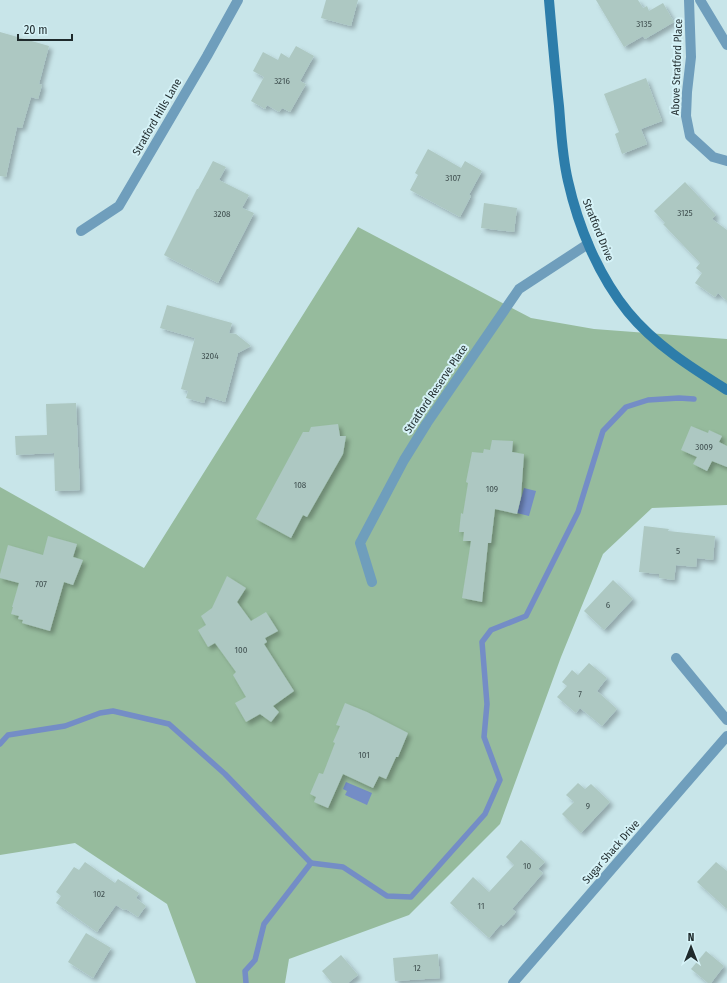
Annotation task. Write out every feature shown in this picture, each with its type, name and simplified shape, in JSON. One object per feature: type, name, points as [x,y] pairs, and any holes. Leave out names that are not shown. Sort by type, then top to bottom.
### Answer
[{"type":"street","name":"Stratford Hills Lane","points":[[81,232],[120,206],[238,0]]},
{"type":"street","name":"Stratford Drive","points":[[548,0],[562,147],[576,213],[588,244],[606,280],[628,312],[658,342],[685,364],[727,390]]},
{"type":"street","name":"Above Stratford Place","points":[[690,0],[691,57],[686,116],[690,136],[713,157],[727,161]]},
{"type":"street","points":[[700,0],[727,45]]},
{"type":"street","name":"Stratford Reserve Place","points":[[372,582],[360,543],[404,460],[427,423],[518,289],[588,244]]},
{"type":"street","points":[[676,658],[727,720]]},
{"type":"street","name":"Sugar Shack Drive","points":[[513,983],[727,736]]},
{"type":"green space","points":[[358,227],[531,318],[594,329],[727,339],[727,505],[652,508],[603,554],[561,657],[500,824],[409,915],[289,959],[285,983],[196,983],[167,904],[75,843],[0,855],[0,487],[144,568]]},
{"type":"water","points":[[524,488],[536,491],[529,516],[517,513]]},
{"type":"water","points":[[346,782],[372,793],[367,805],[345,795],[347,791],[343,789]]},
{"type":"building","points":[[326,0],[358,0],[351,26],[321,18]]},
{"type":"building","points":[[596,0],[638,0],[643,8],[647,6],[649,11],[663,3],[674,22],[645,39],[643,36],[624,47]]},
{"type":"building","points":[[0,32],[49,46],[39,84],[42,85],[38,99],[31,97],[22,128],[17,127],[6,177],[0,176]]},
{"type":"building","points":[[296,46],[314,56],[300,81],[306,84],[290,112],[282,108],[279,112],[267,105],[265,109],[251,101],[264,77],[253,71],[263,52],[278,60],[281,53],[289,58]]},
{"type":"building","points":[[646,78],[662,121],[641,129],[647,144],[622,154],[615,134],[619,132],[604,94]]},
{"type":"building","points":[[428,149],[461,168],[465,161],[482,171],[469,195],[471,196],[460,217],[410,190],[418,175],[415,173]]},
{"type":"building","points":[[213,161],[226,167],[219,180],[249,195],[242,208],[254,213],[218,283],[164,255],[197,189]]},
{"type":"building","points":[[685,182],[716,215],[712,219],[727,230],[727,301],[718,293],[715,297],[695,283],[702,273],[696,268],[700,263],[663,224],[665,223],[654,211]]},
{"type":"building","points":[[484,203],[517,208],[514,232],[481,228]]},
{"type":"building","points":[[167,305],[232,323],[229,333],[236,334],[251,346],[238,353],[225,402],[206,396],[204,403],[186,398],[188,391],[181,389],[195,338],[160,328]]},
{"type":"building","points":[[76,403],[80,490],[55,491],[54,453],[16,455],[15,436],[47,435],[46,404]]},
{"type":"building","points":[[338,424],[340,436],[346,436],[343,454],[307,517],[303,515],[291,538],[256,519],[303,432],[309,432],[311,427]]},
{"type":"building","points":[[691,426],[708,433],[709,430],[722,436],[719,442],[727,446],[727,467],[712,461],[707,471],[693,464],[697,457],[681,450]]},
{"type":"building","points":[[492,440],[513,441],[512,452],[524,454],[521,497],[517,514],[495,509],[491,543],[488,543],[482,602],[462,598],[471,541],[463,541],[464,532],[459,532],[472,452],[483,453],[484,449],[490,450]]},
{"type":"building","points":[[644,526],[669,529],[668,531],[715,536],[713,560],[697,558],[696,567],[676,565],[674,580],[659,578],[659,574],[639,572]]},
{"type":"building","points":[[48,536],[77,544],[73,557],[83,560],[73,585],[64,582],[50,631],[22,623],[23,620],[18,619],[19,616],[11,614],[19,583],[0,578],[8,545],[43,555]]},
{"type":"building","points":[[227,576],[246,588],[237,602],[251,621],[266,612],[278,631],[265,638],[267,642],[264,644],[294,691],[273,706],[279,712],[271,722],[260,714],[246,722],[235,703],[246,697],[233,675],[236,672],[215,643],[208,647],[198,630],[206,625],[201,616],[212,608]]},
{"type":"building","points":[[613,580],[633,599],[604,630],[584,611]]},
{"type":"building","points":[[589,663],[607,678],[597,691],[617,709],[602,726],[580,708],[576,713],[557,697],[567,686],[562,682],[572,670],[578,675]]},
{"type":"building","points":[[345,703],[367,712],[408,733],[398,757],[396,757],[386,779],[379,776],[373,788],[343,774],[328,808],[314,802],[316,797],[310,794],[319,773],[323,774],[335,743],[333,742],[340,726],[336,725]]},
{"type":"building","points":[[578,783],[585,789],[591,784],[610,802],[581,833],[562,814],[574,802],[566,795]]},
{"type":"building","points":[[521,840],[545,862],[538,869],[543,873],[512,909],[516,912],[503,926],[501,924],[489,938],[450,903],[473,877],[489,892],[514,865],[506,857]]},
{"type":"building","points":[[85,862],[115,883],[118,879],[139,893],[136,898],[146,906],[138,917],[126,909],[124,910],[116,905],[97,932],[56,903],[61,896],[56,892],[74,867],[79,870]]},
{"type":"building","points":[[716,862],[727,871],[727,909],[697,882]]},
{"type":"building","points":[[86,933],[111,948],[93,978],[68,962]]},
{"type":"building","points":[[706,951],[724,966],[711,983],[708,983],[691,969]]},
{"type":"building","points":[[438,954],[440,978],[395,981],[393,958]]},
{"type":"building","points":[[341,955],[358,975],[348,983],[332,983],[322,971]]},
{"type":"waterway","points":[[246,983],[245,971],[255,960],[264,924],[311,863],[343,867],[387,896],[411,897],[485,814],[500,780],[484,737],[487,704],[482,642],[491,630],[526,616],[578,512],[603,431],[626,407],[648,400],[679,398],[694,399]]},
{"type":"waterway","points":[[0,744],[8,735],[65,726],[100,713],[113,711],[169,724],[225,774],[311,863]]}]
